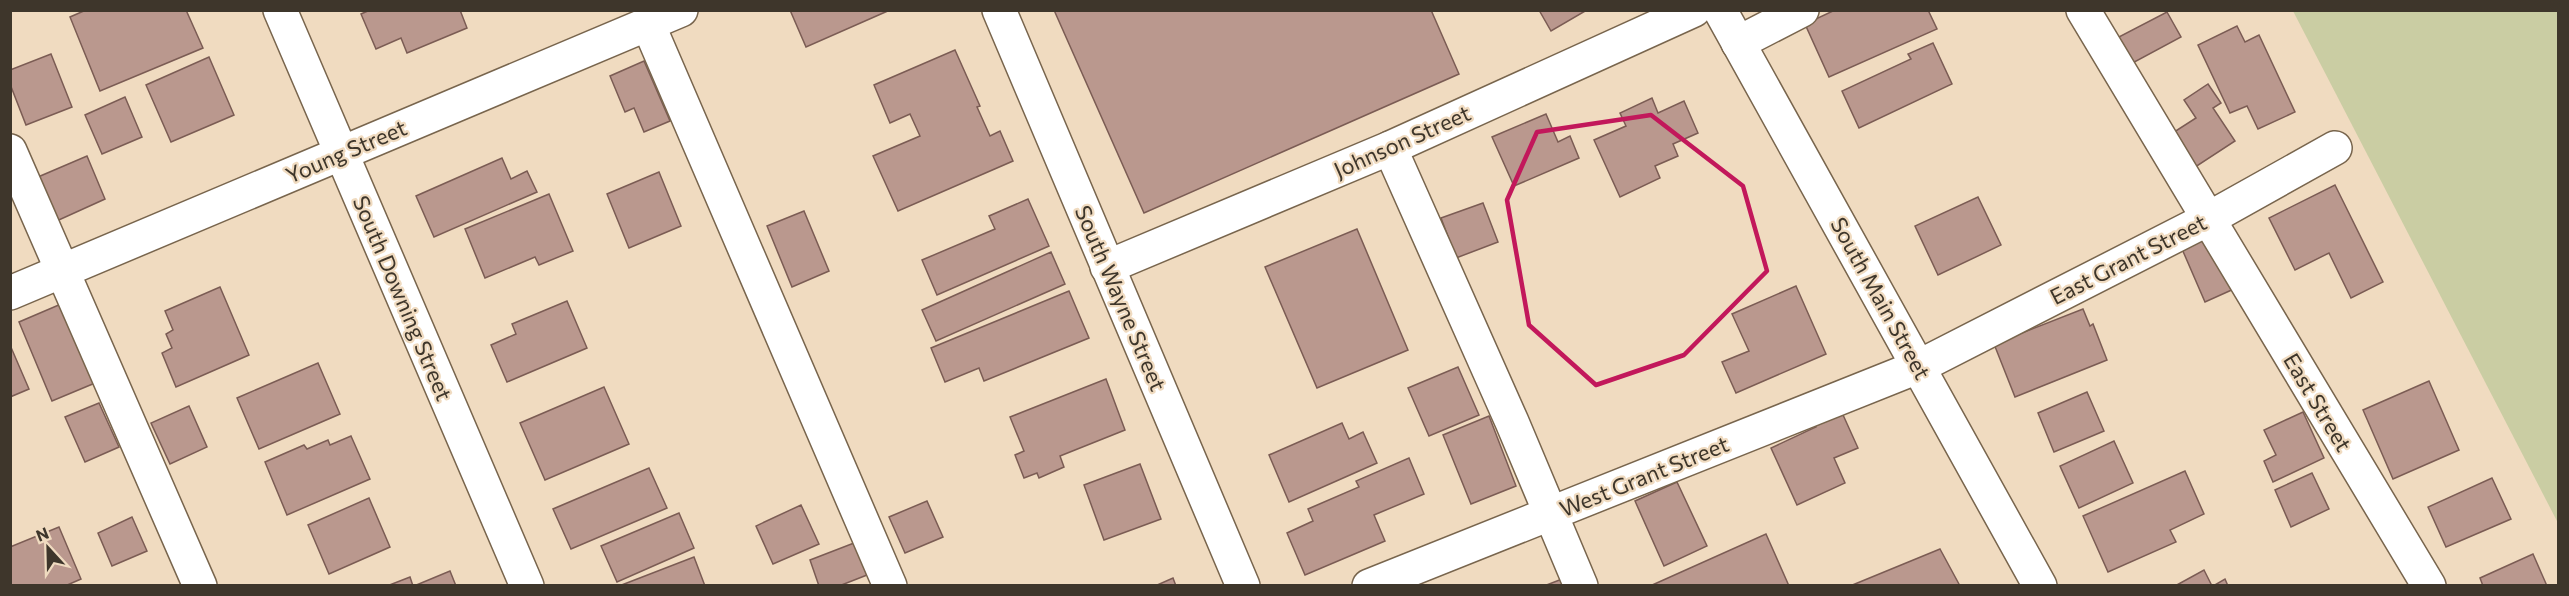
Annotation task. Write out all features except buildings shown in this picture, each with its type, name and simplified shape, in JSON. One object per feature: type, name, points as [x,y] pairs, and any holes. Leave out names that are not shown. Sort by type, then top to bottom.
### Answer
[{"type":"street","name":"South Downing Street","points":[[280,10],[527,585]]},
{"type":"street","name":"Young Street","points":[[10,293],[681,10]]},
{"type":"street","name":"South Wayne Street","points":[[999,10],[1243,585]]},
{"type":"street","name":"Johnson Street","points":[[1107,267],[1390,148],[1694,10]]},
{"type":"street","name":"South Main Street","points":[[1720,10],[2040,585]]},
{"type":"street","points":[[1738,43],[1802,10]]},
{"type":"street","name":"East Street","points":[[2083,10],[2429,585]]},
{"type":"street","points":[[648,24],[890,585]]},
{"type":"street","points":[[1390,148],[1581,585]]},
{"type":"street","name":"East Grant Street","points":[[1920,366],[2208,219],[2335,148]]},
{"type":"street","points":[[10,151],[200,585]]},
{"type":"street","name":"West Grant Street","points":[[1370,585],[1920,366]]},
{"type":"highlighted area","points":[[1651,115],[1743,186],[1767,271],[1684,355],[1596,385],[1529,325],[1507,200],[1537,132]]},
{"type":"green space","points":[[2293,11],[2558,11],[2558,523]]}]
